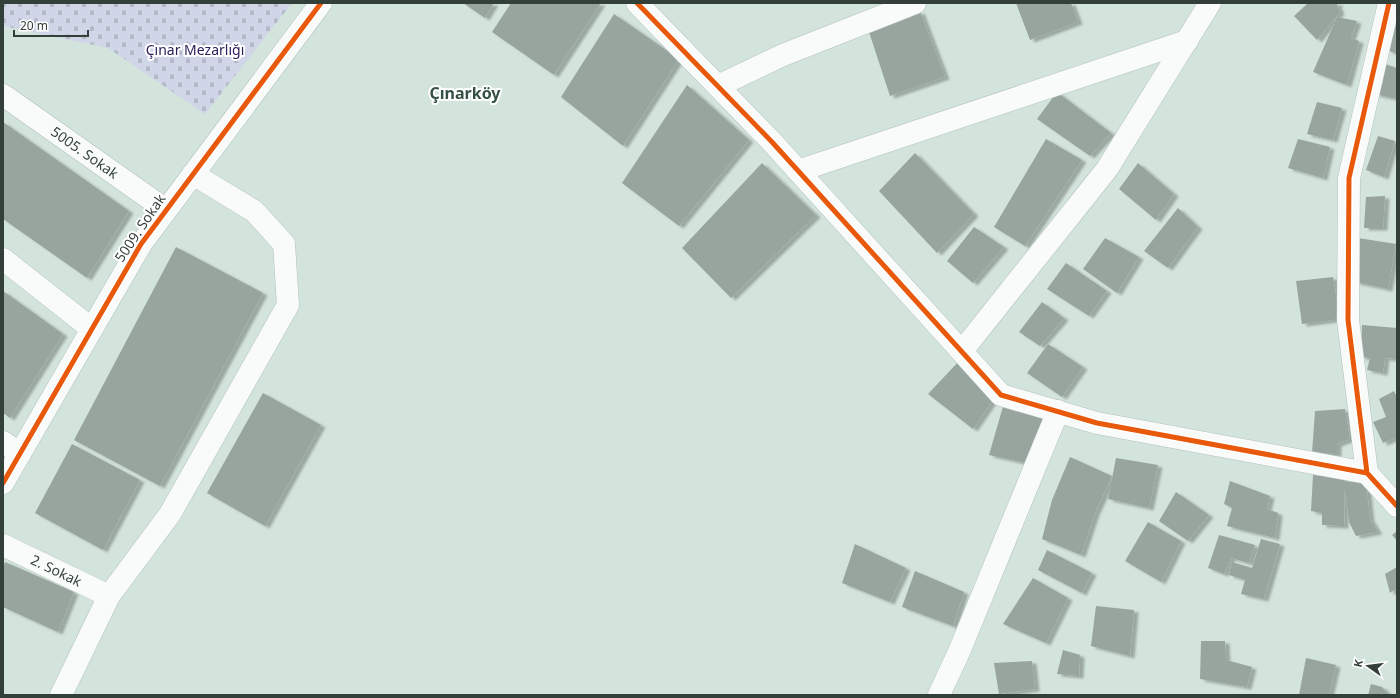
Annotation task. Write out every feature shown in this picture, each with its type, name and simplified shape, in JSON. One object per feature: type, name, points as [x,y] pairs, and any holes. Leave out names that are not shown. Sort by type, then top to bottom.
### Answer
[{"type":"street","name":"5009. Sokak","points":[[3,483],[11,448],[92,329],[141,244],[320,3]]},
{"type":"street","points":[[637,3],[772,142],[1001,395],[1097,423],[1367,473],[1395,498]]},
{"type":"street","points":[[718,86],[783,55],[915,3]]},
{"type":"street","points":[[962,351],[1107,169],[1210,3]]},
{"type":"street","points":[[1367,473],[1348,320],[1349,178],[1389,3]]},
{"type":"street","points":[[798,171],[1187,40]]},
{"type":"street","name":"5005. Sokak","points":[[3,95],[166,210]]},
{"type":"street","points":[[61,695],[109,596],[170,514],[288,305],[284,244],[254,211],[193,174]]},
{"type":"street","points":[[3,259],[92,329]]},
{"type":"street","points":[[939,695],[962,644],[1058,412]]},
{"type":"street","name":"2. Sokak","points":[[3,545],[109,596]]},
{"type":"green space","name":"Çınar Mezarlığı","points":[[3,3],[292,3],[205,114],[108,48],[3,26]]},
{"type":"building","points":[[463,3],[494,3],[485,18]]},
{"type":"building","points":[[511,3],[601,3],[554,75],[492,32]]},
{"type":"building","points":[[1016,3],[1071,3],[1078,22],[1030,40]]},
{"type":"building","points":[[1308,3],[1339,3],[1337,5],[1340,12],[1317,40],[1294,16]]},
{"type":"building","points":[[920,11],[945,77],[890,96],[869,32]]},
{"type":"building","points":[[614,14],[679,59],[623,146],[561,97]]},
{"type":"building","points":[[1337,17],[1357,21],[1351,38],[1359,41],[1347,85],[1313,72]]},
{"type":"building","points":[[1397,22],[1397,54],[1387,50]]},
{"type":"building","points":[[1382,63],[1397,68],[1397,99],[1375,94]]},
{"type":"building","points":[[687,85],[749,140],[679,226],[622,183]]},
{"type":"building","points":[[1057,92],[1111,133],[1090,156],[1037,119]]},
{"type":"building","points":[[1317,102],[1342,108],[1333,140],[1307,134]]},
{"type":"building","points":[[3,122],[129,211],[87,278],[3,219]]},
{"type":"building","points":[[1378,136],[1395,141],[1384,177],[1366,170]]},
{"type":"building","points":[[1046,139],[1082,160],[1025,246],[994,227]]},
{"type":"building","points":[[1298,139],[1330,147],[1323,178],[1288,168]]},
{"type":"building","points":[[915,153],[974,214],[937,253],[879,191]]},
{"type":"building","points":[[762,163],[816,215],[731,298],[682,248]]},
{"type":"building","points":[[1138,163],[1174,194],[1156,220],[1119,189]]},
{"type":"building","points":[[1385,196],[1383,228],[1364,228],[1366,197]]},
{"type":"building","points":[[1178,208],[1198,227],[1168,268],[1144,251]]},
{"type":"building","points":[[974,227],[1004,247],[973,283],[947,261]]},
{"type":"building","points":[[1105,238],[1139,257],[1117,293],[1083,269]]},
{"type":"building","points":[[1358,238],[1396,244],[1388,289],[1355,282]]},
{"type":"building","points":[[176,247],[263,293],[160,486],[74,440]]},
{"type":"building","points":[[1066,263],[1107,291],[1089,316],[1047,289]]},
{"type":"building","points":[[1333,277],[1340,319],[1302,324],[1296,281]]},
{"type":"building","points":[[3,291],[63,334],[10,418],[3,413]]},
{"type":"building","points":[[1042,302],[1064,318],[1040,346],[1019,332]]},
{"type":"building","points":[[1362,325],[1397,328],[1397,359],[1385,358],[1383,373],[1367,370],[1370,358],[1361,357]]},
{"type":"building","points":[[1048,344],[1083,367],[1062,397],[1027,373]]},
{"type":"building","points":[[960,360],[995,397],[973,429],[928,394]]},
{"type":"building","points":[[1394,391],[1397,397],[1397,437],[1383,443],[1373,422],[1386,417],[1379,399]]},
{"type":"building","points":[[263,393],[321,425],[265,526],[207,493]]},
{"type":"building","points":[[1004,403],[1045,414],[1030,464],[989,455]]},
{"type":"building","points":[[1345,409],[1350,439],[1337,444],[1337,454],[1312,453],[1315,411]]},
{"type":"building","points":[[72,444],[140,480],[103,550],[35,513]]},
{"type":"building","points":[[1070,457],[1112,476],[1095,513],[1081,555],[1042,539],[1052,500]]},
{"type":"building","points":[[1116,458],[1158,465],[1149,508],[1108,499]]},
{"type":"building","points":[[1313,475],[1345,478],[1344,526],[1322,525],[1322,513],[1311,511]]},
{"type":"building","points":[[1230,481],[1270,496],[1267,509],[1278,513],[1275,538],[1227,526],[1232,508],[1224,504]]},
{"type":"building","points":[[1344,482],[1366,482],[1370,519],[1378,532],[1356,536],[1349,522]]},
{"type":"building","points":[[1176,492],[1209,515],[1188,541],[1159,521]]},
{"type":"building","points":[[1148,522],[1181,541],[1161,582],[1125,561]]},
{"type":"building","points":[[1397,531],[1397,541],[1392,535]]},
{"type":"building","points":[[1219,535],[1255,545],[1249,563],[1231,558],[1224,574],[1208,568]]},
{"type":"building","points":[[1261,539],[1280,544],[1264,599],[1241,594],[1245,580],[1229,575],[1232,562],[1252,568]]},
{"type":"building","points":[[855,544],[906,568],[890,602],[842,583]]},
{"type":"building","points":[[1047,550],[1092,573],[1082,593],[1038,570]]},
{"type":"building","points":[[5,562],[74,592],[58,632],[3,607],[3,568]]},
{"type":"building","points":[[1397,567],[1397,588],[1390,593],[1385,574]]},
{"type":"building","points":[[915,571],[964,592],[953,626],[902,607]]},
{"type":"building","points":[[1033,578],[1068,598],[1046,643],[1003,624]]},
{"type":"building","points":[[1096,606],[1134,610],[1130,656],[1091,646]]},
{"type":"building","points":[[1201,641],[1225,641],[1226,660],[1252,667],[1247,687],[1200,679]]},
{"type":"building","points":[[1063,650],[1080,655],[1079,676],[1057,674]]},
{"type":"building","points":[[1306,658],[1336,665],[1329,695],[1299,695]]},
{"type":"building","points":[[1032,661],[1035,689],[999,694],[994,663]]},
{"type":"building","points":[[1371,684],[1382,687],[1389,695],[1368,695]]},
{"type":"cycle path","points":[[3,483],[141,244],[321,3]]},
{"type":"cycle path","points":[[637,3],[772,142],[1001,395],[1097,423],[1367,473]]},
{"type":"cycle path","points":[[1389,3],[1349,178],[1348,320],[1367,473],[1397,506]]},
{"type":"district","name":"Çınarköy","points":[[465,93]]}]
